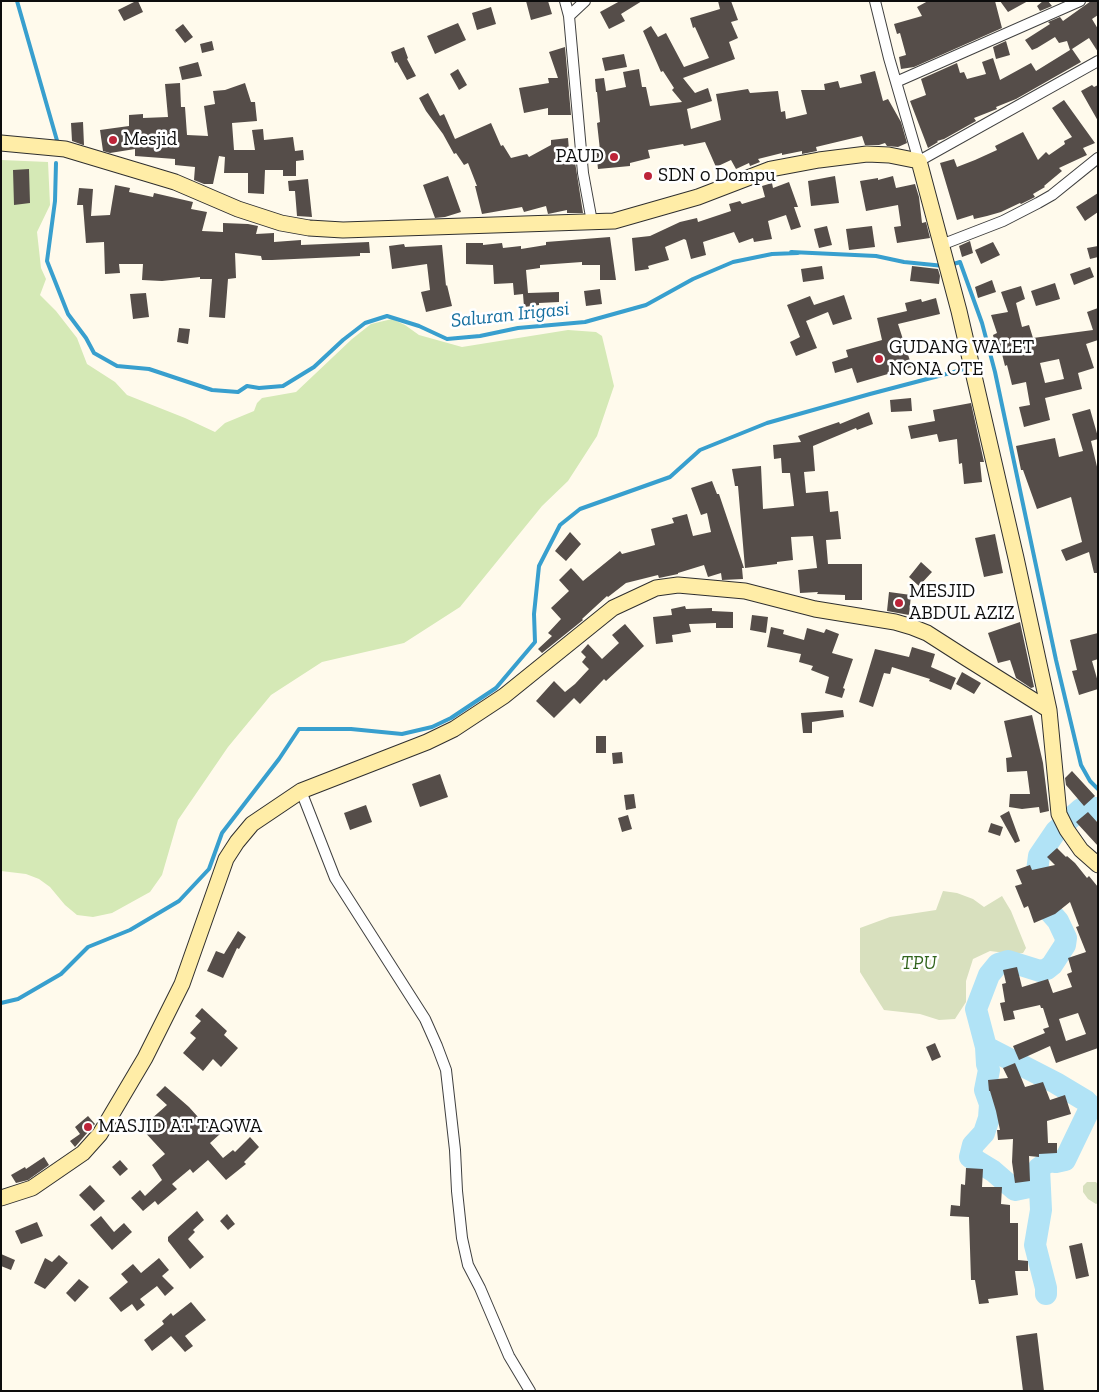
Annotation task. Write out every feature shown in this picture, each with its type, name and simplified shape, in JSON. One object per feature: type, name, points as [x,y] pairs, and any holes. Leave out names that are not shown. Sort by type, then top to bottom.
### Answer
[{"type":"main road","points":[[1,143],[65,150],[175,182],[238,209],[281,222],[309,228],[343,230],[614,221],[698,197],[771,169],[867,154],[889,155],[919,161],[959,310],[1049,710],[1059,814],[1067,830],[1081,850],[1098,866]]},
{"type":"main road","points":[[1,1198],[32,1188],[83,1153],[100,1134],[145,1058],[182,984],[226,859],[252,824],[301,791],[427,742],[454,729],[504,696],[613,608],[656,588],[678,585],[746,591],[815,609],[853,614],[912,627],[927,634],[1049,710]]},
{"type":"street","points":[[565,1],[569,16],[583,173],[592,222]]},
{"type":"street","points":[[569,16],[585,1]]},
{"type":"street","points":[[875,1],[919,161],[1098,61]]},
{"type":"street","points":[[896,82],[1080,1]]},
{"type":"street","points":[[941,245],[1003,221],[1038,203],[1052,195],[1098,158]]},
{"type":"street","points":[[301,791],[335,878],[425,1019],[438,1046],[446,1070],[462,1238],[468,1265],[509,1356],[530,1391]]},
{"type":"green space","points":[[1,160],[48,162],[50,205],[37,232],[41,268],[46,279],[40,295],[56,311],[77,338],[87,364],[115,382],[127,395],[215,432],[225,423],[254,411],[257,403],[262,398],[296,392],[352,339],[371,324],[392,319],[419,335],[462,347],[568,330],[596,332],[602,336],[614,386],[597,436],[568,481],[542,506],[460,607],[404,643],[322,662],[271,695],[228,747],[178,820],[162,875],[150,892],[112,913],[93,917],[77,915],[65,905],[50,887],[39,879],[26,874],[1,871]]},
{"type":"green space","name":"TPU","points":[[943,891],[957,893],[973,899],[984,907],[1002,896],[1011,911],[1026,948],[1023,953],[1014,954],[990,951],[973,959],[966,981],[966,1002],[955,1019],[939,1020],[920,1014],[884,1010],[860,972],[860,928],[890,917],[936,910]]},
{"type":"green space","points":[[1087,1182],[1096,1182],[1098,1185],[1098,1203],[1096,1204],[1088,1199],[1083,1192],[1083,1186]]},
{"type":"building","points":[[138,1],[143,12],[124,21],[118,10]]},
{"type":"building","points":[[526,1],[548,1],[552,14],[531,20]]},
{"type":"building","points":[[620,1],[642,1],[621,14],[625,21],[609,29],[600,12]]},
{"type":"building","points":[[718,1],[731,1],[738,20],[731,22],[738,38],[729,42],[735,59],[683,78],[695,93],[708,88],[712,101],[687,109],[691,129],[721,120],[716,94],[748,89],[750,93],[778,91],[781,112],[785,111],[786,119],[807,114],[801,90],[825,90],[824,84],[838,81],[840,88],[862,83],[860,75],[875,71],[883,101],[888,99],[901,122],[907,143],[898,147],[887,146],[885,143],[865,145],[862,136],[816,147],[817,151],[802,154],[802,151],[782,155],[782,153],[758,159],[760,162],[750,166],[749,163],[736,169],[731,160],[716,167],[705,142],[648,150],[650,158],[630,163],[630,166],[598,169],[596,151],[600,150],[597,123],[600,122],[595,79],[604,78],[606,91],[626,87],[623,72],[639,69],[642,87],[646,87],[650,106],[682,102],[672,90],[674,88],[663,71],[661,72],[643,31],[651,26],[658,37],[666,33],[684,67],[709,58],[695,27],[693,28],[690,18],[720,9]]},
{"type":"building","points":[[928,1],[995,1],[1002,28],[914,67],[901,69],[899,57],[906,55],[900,33],[897,34],[894,24],[922,16],[917,7]]},
{"type":"building","points":[[1000,1],[1028,1],[1008,12]]},
{"type":"building","points":[[1043,1],[1048,1],[1052,6],[1040,11],[1037,6]]},
{"type":"building","points":[[1091,1],[1098,1],[1098,15],[1092,19],[1098,29],[1098,52],[1089,38],[1072,49],[1081,62],[1016,99],[996,107],[997,109],[974,118],[976,121],[937,141],[928,148],[910,101],[926,95],[921,79],[957,63],[960,73],[964,72],[967,79],[986,74],[982,62],[993,58],[1000,80],[1031,63],[1036,71],[1070,50],[1067,41],[1059,43],[1055,37],[1032,50],[1025,40],[1050,24],[1048,22],[1060,17],[1063,21]]},
{"type":"building","points":[[491,7],[496,24],[477,30],[472,13]]},
{"type":"building","points":[[458,23],[466,40],[435,54],[427,36]]},
{"type":"building","points":[[183,24],[193,37],[185,43],[175,30]]},
{"type":"building","points":[[212,41],[214,50],[202,53],[200,44]]},
{"type":"building","points":[[1006,41],[1010,55],[996,59],[993,47]]},
{"type":"building","points":[[404,47],[407,59],[416,76],[407,80],[397,62],[395,63],[391,52]]},
{"type":"building","points":[[565,47],[571,115],[548,115],[548,108],[524,113],[519,88],[549,83],[548,78],[558,78],[549,52]]},
{"type":"building","points":[[624,54],[627,67],[605,71],[602,58]]},
{"type":"building","points":[[198,62],[202,76],[182,80],[179,67]]},
{"type":"building","points":[[458,69],[467,85],[459,90],[450,74]]},
{"type":"building","points":[[180,83],[181,107],[185,107],[187,135],[208,136],[204,106],[215,104],[213,91],[225,90],[245,83],[251,102],[255,102],[257,121],[232,123],[234,150],[255,150],[252,130],[263,129],[264,140],[293,137],[295,151],[303,150],[304,160],[296,161],[296,176],[283,176],[283,170],[265,170],[264,194],[248,193],[248,173],[224,173],[225,157],[219,156],[213,184],[204,184],[194,180],[195,167],[175,165],[175,159],[135,156],[135,149],[110,153],[103,151],[100,130],[129,126],[129,115],[143,114],[143,118],[168,117],[165,84]]},
{"type":"building","points":[[1092,85],[1094,87],[1098,85],[1098,121],[1081,91]]},
{"type":"building","points":[[428,93],[440,116],[444,114],[455,139],[491,123],[501,146],[503,145],[511,158],[527,154],[529,157],[551,145],[551,140],[568,138],[570,163],[575,162],[583,213],[567,213],[567,210],[548,214],[546,206],[524,212],[522,207],[482,214],[475,186],[477,186],[468,163],[464,165],[456,153],[454,154],[419,98]]},
{"type":"building","points":[[1064,100],[1095,143],[1083,148],[1087,155],[1059,168],[1062,171],[1045,187],[1033,194],[1035,197],[1021,204],[1001,212],[974,219],[973,215],[957,220],[940,163],[954,159],[957,167],[997,150],[995,146],[1023,132],[1038,160],[1046,152],[1049,155],[1065,144],[1064,141],[1072,137],[1052,108]]},
{"type":"building","points":[[83,122],[84,145],[72,141],[71,123]]},
{"type":"building","points":[[29,169],[30,203],[14,205],[13,170]]},
{"type":"building","points":[[448,176],[461,212],[435,218],[423,185]]},
{"type":"building","points":[[835,176],[839,203],[811,206],[808,181]]},
{"type":"building","points":[[893,176],[896,188],[915,184],[919,197],[922,223],[926,222],[930,238],[897,243],[894,227],[901,226],[898,205],[866,211],[860,181],[878,178],[878,180]]},
{"type":"building","points":[[308,179],[312,217],[297,216],[295,191],[289,191],[288,181]]},
{"type":"building","points":[[789,182],[798,207],[794,207],[801,227],[791,230],[786,215],[768,221],[772,239],[754,242],[753,238],[739,243],[734,232],[703,242],[706,255],[691,259],[686,240],[684,239],[665,247],[669,260],[648,266],[649,269],[635,271],[632,238],[650,236],[680,222],[697,218],[698,222],[731,211],[729,204],[740,201],[742,204],[765,197],[762,186],[772,183],[773,188]]},
{"type":"building","points":[[115,185],[130,188],[129,192],[153,197],[154,193],[193,202],[191,209],[207,212],[202,231],[223,232],[223,223],[248,224],[258,226],[256,234],[274,233],[274,242],[301,240],[301,245],[369,242],[370,253],[360,253],[360,256],[262,260],[261,256],[235,253],[236,278],[228,279],[225,318],[209,317],[212,279],[200,279],[200,277],[162,281],[142,280],[143,264],[119,264],[120,273],[105,274],[104,242],[86,243],[83,205],[77,205],[79,188],[93,189],[91,216],[110,215]]},
{"type":"building","points":[[1098,193],[1098,212],[1085,221],[1076,207]]},
{"type":"building","points":[[827,226],[832,245],[819,248],[814,229]]},
{"type":"building","points":[[872,226],[875,247],[849,250],[846,229]]},
{"type":"building","points":[[610,237],[616,280],[600,280],[600,265],[582,265],[582,262],[540,265],[540,268],[526,270],[528,293],[559,292],[559,302],[539,303],[539,305],[524,307],[523,294],[514,295],[513,283],[494,284],[493,265],[466,264],[466,243],[483,243],[483,245],[502,243],[503,248],[521,246],[521,249],[546,245],[546,242]]},
{"type":"building","points":[[970,241],[973,253],[962,257],[959,246]]},
{"type":"building","points":[[993,242],[1000,255],[981,264],[975,250]]},
{"type":"building","points":[[404,244],[405,247],[442,245],[446,286],[452,306],[426,312],[421,292],[430,290],[427,264],[392,269],[389,246]]},
{"type":"building","points":[[1098,246],[1098,257],[1090,259],[1087,248]]},
{"type":"building","points":[[822,266],[824,279],[803,282],[801,269]]},
{"type":"building","points":[[912,266],[938,269],[940,276],[939,284],[910,281]]},
{"type":"building","points":[[1090,267],[1094,277],[1074,285],[1070,274]]},
{"type":"building","points":[[992,280],[996,292],[978,298],[975,287]]},
{"type":"building","points":[[1055,283],[1060,299],[1036,306],[1031,291]]},
{"type":"building","points":[[1021,286],[1025,299],[1016,303],[1022,327],[1029,325],[1033,338],[1093,330],[1087,312],[1098,308],[1098,340],[1086,344],[1094,368],[1078,373],[1082,389],[1045,398],[1050,420],[1024,427],[1019,407],[1030,405],[1026,382],[1012,385],[1007,365],[1005,366],[1001,350],[997,351],[993,335],[997,333],[991,315],[1008,312],[1001,292]],"holes":[[[1059,359],[1064,379],[1045,383],[1040,363]]]},
{"type":"building","points":[[600,289],[602,304],[586,306],[584,291]]},
{"type":"building","points":[[146,293],[149,317],[133,319],[130,294]]},
{"type":"building","points":[[844,295],[852,319],[833,325],[828,312],[806,321],[817,348],[796,356],[790,342],[800,337],[787,305],[810,296],[814,305]]},
{"type":"building","name":"GUDANG WALET NONA OTE","points":[[936,298],[940,314],[898,324],[912,367],[857,383],[852,368],[835,373],[832,362],[848,357],[846,350],[882,340],[877,318],[907,311],[905,303],[921,299],[922,302]]},
{"type":"building","points":[[179,328],[190,329],[188,344],[177,342]]},
{"type":"building","points":[[911,398],[912,411],[891,412],[890,400]]},
{"type":"building","points":[[971,403],[984,462],[980,462],[982,482],[964,484],[962,463],[959,464],[957,439],[939,442],[937,434],[911,439],[908,426],[935,421],[933,410]]},
{"type":"building","points":[[1090,409],[1098,437],[1098,439],[1091,441],[1098,471],[1098,573],[1094,573],[1089,552],[1066,561],[1061,550],[1082,542],[1071,497],[1037,509],[1023,470],[1021,470],[1016,446],[1055,438],[1059,457],[1083,451],[1072,414]]},
{"type":"building","points":[[869,412],[873,424],[857,430],[856,428],[813,446],[815,471],[804,472],[806,493],[828,491],[830,512],[838,511],[841,539],[826,540],[828,564],[862,564],[862,600],[845,600],[845,595],[817,594],[818,592],[800,593],[798,570],[817,568],[813,536],[791,537],[793,560],[745,568],[738,486],[735,486],[732,469],[761,466],[763,509],[794,506],[790,473],[782,473],[781,458],[774,459],[773,445],[801,442],[798,436],[839,422],[840,424]]},
{"type":"building","points":[[712,481],[717,494],[719,494],[744,568],[742,568],[743,579],[722,580],[721,573],[708,577],[704,565],[678,574],[659,578],[658,575],[626,583],[607,596],[583,620],[542,653],[538,649],[552,636],[548,633],[561,619],[551,608],[569,591],[559,580],[571,568],[583,581],[620,551],[622,554],[655,545],[651,529],[674,523],[672,518],[687,514],[693,536],[711,532],[707,513],[701,515],[691,488]]},
{"type":"building","points":[[570,532],[581,544],[566,561],[555,551]]},
{"type":"building","points":[[995,534],[1003,573],[984,577],[975,538]]},
{"type":"building","points":[[921,562],[932,572],[919,586],[909,577]]},
{"type":"building","points":[[889,592],[911,595],[909,615],[887,611]]},
{"type":"building","points":[[685,606],[686,609],[712,608],[712,611],[733,612],[733,628],[716,628],[716,623],[689,624],[691,632],[672,635],[673,642],[656,644],[653,617],[672,615],[671,609]]},
{"type":"building","points":[[752,615],[768,617],[766,633],[750,630]]},
{"type":"building","points":[[1020,622],[1034,687],[1031,688],[1016,678],[1010,660],[998,663],[988,633]]},
{"type":"building","points":[[625,624],[644,646],[606,681],[604,679],[580,704],[574,698],[554,718],[536,701],[554,681],[565,692],[575,684],[589,669],[582,662],[586,657],[581,652],[588,644],[602,659],[619,643],[612,635]]},
{"type":"building","points":[[771,627],[784,630],[783,634],[804,640],[807,628],[824,633],[826,629],[839,634],[832,653],[853,659],[843,688],[845,689],[842,698],[825,693],[829,677],[811,670],[813,666],[799,662],[801,654],[767,647]]},
{"type":"building","points":[[1098,633],[1098,659],[1092,661],[1098,689],[1079,695],[1072,671],[1077,670],[1070,640]]},
{"type":"building","points":[[912,647],[935,654],[931,667],[956,678],[951,690],[929,681],[930,679],[892,667],[890,674],[884,673],[873,707],[859,702],[875,649],[909,657]]},
{"type":"building","points":[[962,672],[981,683],[974,694],[956,684]]},
{"type":"building","points":[[843,710],[844,717],[812,722],[812,733],[803,733],[801,713]]},
{"type":"building","points":[[1032,715],[1043,763],[1049,811],[1040,813],[1039,807],[1022,809],[1009,807],[1010,794],[1030,794],[1027,771],[1007,772],[1006,758],[1012,757],[1004,721]]},
{"type":"building","points":[[596,736],[606,736],[606,753],[596,753]]},
{"type":"building","points":[[622,752],[623,763],[613,764],[612,753]]},
{"type":"building","points":[[1072,771],[1095,796],[1084,806],[1066,785],[1065,778]]},
{"type":"building","points":[[440,774],[448,797],[420,807],[412,784]]},
{"type":"building","points":[[634,794],[636,808],[626,810],[624,795]]},
{"type":"building","points":[[366,805],[372,822],[350,830],[344,813]]},
{"type":"building","points":[[1009,811],[1020,841],[1015,843],[1000,816]]},
{"type":"building","points":[[1088,812],[1098,823],[1098,846],[1076,822]]},
{"type":"building","points":[[628,815],[632,829],[622,832],[618,818]]},
{"type":"building","points":[[991,823],[1003,827],[1000,836],[988,832]]},
{"type":"building","points":[[1057,848],[1075,863],[1087,878],[1089,876],[1098,887],[1098,1048],[1056,1063],[1050,1046],[1019,1060],[1013,1046],[1045,1033],[1043,1029],[1049,1027],[1043,1008],[1040,1005],[1013,1011],[1015,1019],[1004,1021],[1000,1003],[1005,1002],[1002,984],[1006,983],[1003,970],[1017,967],[1022,987],[1048,979],[1053,993],[1072,987],[1067,974],[1072,972],[1068,958],[1086,952],[1076,927],[1079,926],[1070,902],[1055,914],[1034,923],[1028,906],[1024,908],[1015,886],[1022,884],[1016,870],[1030,865],[1032,870],[1055,865],[1047,857]],"holes":[[[1078,1013],[1086,1034],[1066,1041],[1059,1019]]]},
{"type":"building","points":[[238,931],[246,937],[239,949],[237,948],[223,978],[207,971],[216,951],[224,954]]},
{"type":"building","points":[[202,1008],[227,1031],[224,1035],[238,1048],[221,1067],[213,1059],[203,1071],[183,1053],[196,1038],[190,1033],[201,1021],[195,1016]]},
{"type":"building","points":[[935,1043],[941,1057],[932,1061],[926,1047]]},
{"type":"building","points":[[1015,1063],[1025,1087],[1043,1082],[1050,1100],[1065,1095],[1071,1114],[1047,1121],[1048,1143],[1057,1143],[1057,1153],[1039,1154],[1039,1157],[1029,1156],[1030,1181],[1015,1183],[1012,1162],[1013,1139],[998,1140],[997,1130],[1000,1130],[989,1091],[988,1080],[1008,1078],[1003,1068]]},
{"type":"building","points":[[165,1086],[189,1107],[207,1127],[210,1124],[220,1134],[210,1143],[223,1158],[233,1150],[235,1152],[250,1137],[259,1147],[244,1162],[246,1164],[226,1180],[208,1160],[193,1173],[190,1169],[172,1184],[177,1189],[158,1205],[155,1201],[143,1211],[131,1198],[140,1190],[145,1196],[162,1180],[152,1165],[165,1154],[141,1128],[167,1105],[156,1095]]},
{"type":"building","points":[[88,1116],[95,1124],[75,1147],[70,1141],[80,1134],[75,1127]]},
{"type":"building","points":[[44,1157],[49,1165],[28,1180],[16,1183],[11,1175],[25,1167],[26,1169]]},
{"type":"building","points":[[120,1160],[128,1169],[120,1176],[112,1167]]},
{"type":"building","points":[[966,1168],[983,1169],[982,1187],[1002,1187],[1001,1204],[1010,1205],[1010,1223],[1018,1223],[1018,1260],[1028,1261],[1028,1271],[1015,1271],[1018,1295],[988,1299],[989,1303],[979,1304],[975,1280],[971,1280],[969,1217],[950,1216],[951,1205],[960,1206],[961,1184],[965,1185]]},
{"type":"building","points":[[90,1185],[105,1201],[94,1211],[79,1195]]},
{"type":"building","points":[[197,1211],[204,1220],[193,1230],[195,1232],[188,1239],[204,1257],[190,1269],[168,1241],[168,1237]]},
{"type":"building","points":[[227,1214],[235,1224],[228,1230],[220,1221]]},
{"type":"building","points":[[101,1216],[114,1232],[124,1223],[132,1232],[112,1250],[90,1225]]},
{"type":"building","points":[[37,1222],[43,1236],[21,1244],[15,1231]]},
{"type":"building","points":[[1082,1243],[1089,1276],[1076,1279],[1069,1246]]},
{"type":"building","points":[[1,1254],[15,1260],[11,1270],[1,1266]]},
{"type":"building","points":[[59,1255],[68,1263],[45,1289],[34,1283],[45,1258],[52,1262]]},
{"type":"building","points":[[159,1258],[169,1270],[162,1276],[174,1288],[165,1296],[157,1286],[140,1299],[145,1305],[137,1311],[132,1304],[121,1312],[109,1298],[128,1282],[121,1274],[133,1264],[141,1273]]},
{"type":"building","points":[[79,1279],[89,1287],[75,1302],[66,1293]]},
{"type":"building","points":[[191,1302],[206,1320],[185,1336],[193,1346],[185,1352],[171,1336],[152,1351],[144,1340],[164,1324],[162,1321],[171,1313],[173,1316]]},
{"type":"building","points":[[1037,1333],[1044,1391],[1023,1391],[1016,1336]]},
{"type":"waterway","name":"Saluran Irigasi","points":[[17,1],[58,144]]},
{"type":"waterway","name":"Saluran Irigasi","points":[[56,163],[55,201],[47,261],[68,314],[86,338],[94,353],[117,366],[149,369],[212,390],[238,392],[247,386],[259,388],[283,386],[314,367],[365,323],[387,316],[419,326],[447,339],[480,336],[518,328],[585,322],[646,305],[693,279],[733,262],[772,254],[798,253],[791,252],[876,256],[904,262],[944,266]]},
{"type":"waterway","points":[[950,265],[960,262],[982,323],[995,372],[1056,660],[1081,765],[1090,781],[1098,789]]},
{"type":"waterway","points":[[1,1003],[18,999],[61,974],[88,947],[130,930],[179,901],[209,869],[222,833],[279,759],[299,729],[351,729],[402,734],[432,727],[451,718],[496,688],[535,642],[534,614],[539,566],[560,525],[580,509],[670,477],[700,450],[767,423],[969,368]]},
{"type":"waterway","points":[[1046,1294],[1035,1245],[1041,1210],[1039,1168],[1049,1161],[1065,1160],[1091,1106],[1056,1083],[986,1047],[976,1009],[989,975],[998,964],[1008,961],[1040,971],[1052,965],[1065,945],[1066,938],[1058,921],[1044,905],[1038,890],[1037,871],[1039,856],[1056,831],[1081,809],[1096,808],[1098,810]]},
{"type":"waterway","points":[[986,1047],[989,1070],[985,1090],[990,1104],[989,1118],[984,1133],[973,1145],[970,1157],[993,1171],[1015,1190],[1039,1185]]},
{"type":"place","name":"Mesjid","points":[[113,140]]},
{"type":"place","name":"PAUD","points":[[614,157]]},
{"type":"place","name":"SDN 0 Dompu","points":[[648,176]]},
{"type":"place","name":"GUDANG WALET NONA OTE","points":[[879,359]]},
{"type":"place","name":"MESJID ABDUL AZIZ","points":[[899,603]]},
{"type":"place","name":"MASJID AT TAQWA","points":[[88,1127]]}]
